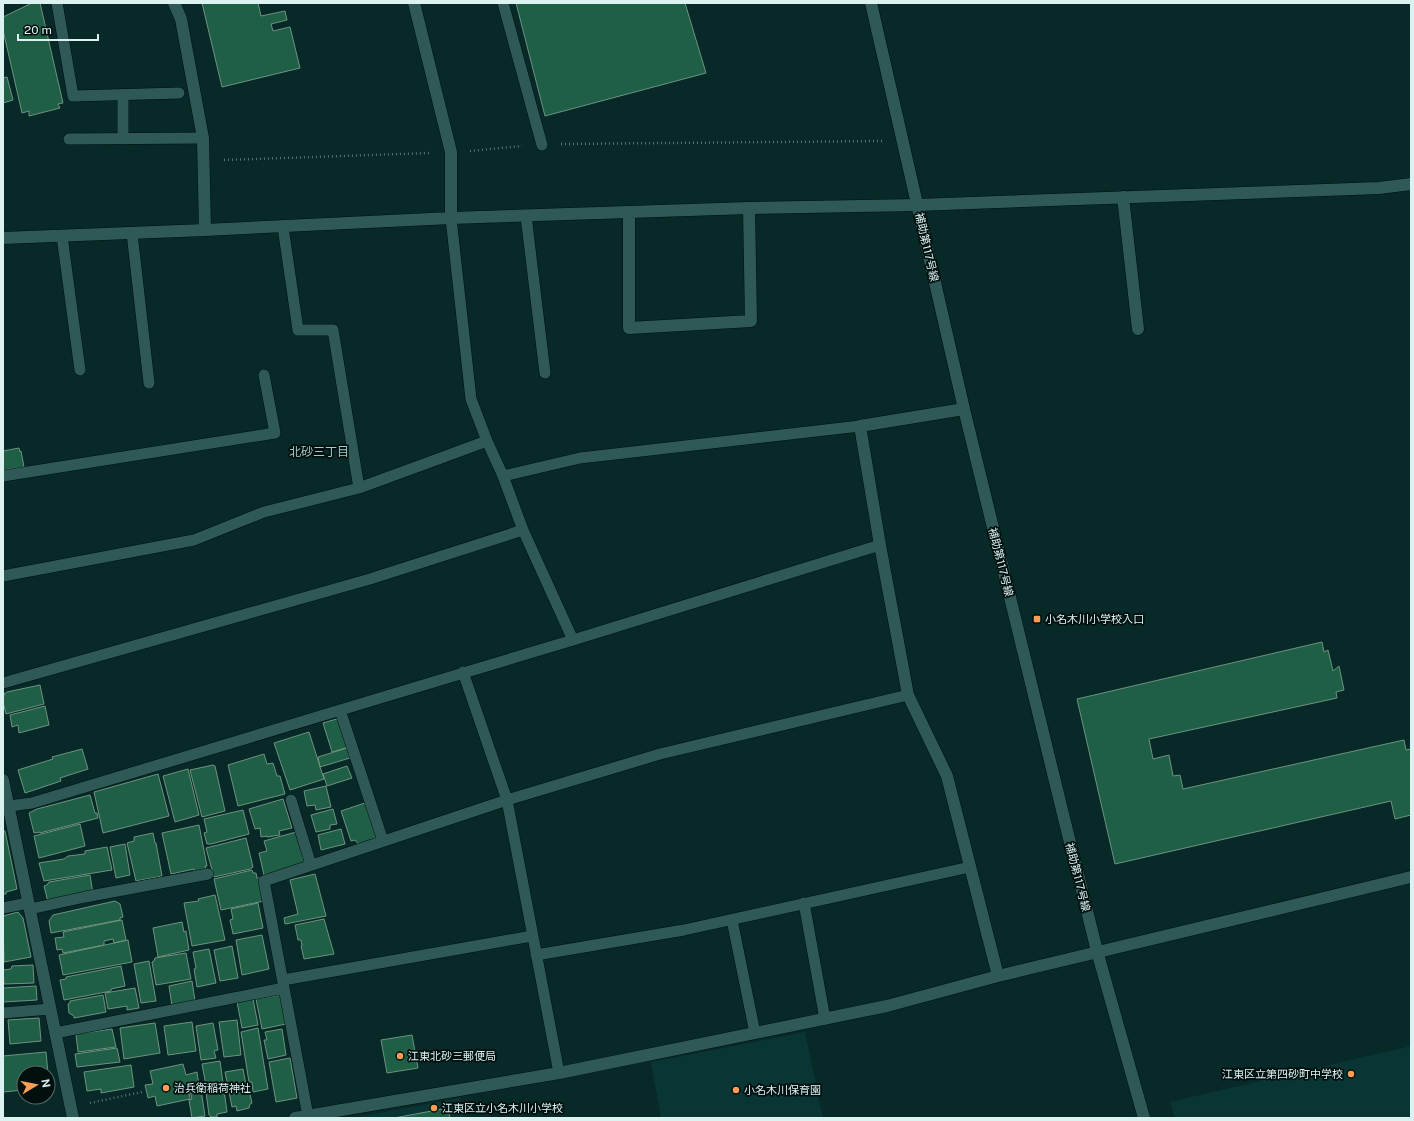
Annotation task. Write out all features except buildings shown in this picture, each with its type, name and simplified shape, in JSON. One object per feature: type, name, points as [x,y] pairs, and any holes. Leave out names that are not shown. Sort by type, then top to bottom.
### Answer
[{"type":"street","points":[[174,3],[180,20],[203,138],[205,230]]},
{"type":"street","points":[[414,3],[451,152],[450,218]]},
{"type":"street","name":"補助第117号線","points":[[871,3],[964,409],[1097,951],[1144,1118]]},
{"type":"street","points":[[3,238],[283,227],[450,218],[749,208],[917,205],[1379,188],[1411,184]]},
{"type":"street","points":[[1123,197],[1138,329]]},
{"type":"street","points":[[629,212],[629,328],[751,321],[749,208]]},
{"type":"street","points":[[964,409],[860,426],[880,545],[908,695],[947,776],[998,976]]},
{"type":"street","points":[[3,780],[73,1118]]},
{"type":"street","points":[[295,1118],[559,1073],[887,1006],[1097,951],[1411,877]]},
{"type":"lane","points":[[57,3],[73,96],[179,93]]},
{"type":"lane","points":[[503,3],[542,144]]},
{"type":"lane","points":[[123,95],[123,139]]},
{"type":"lane","points":[[70,139],[203,138]]},
{"type":"lane","points":[[526,216],[545,374]]},
{"type":"lane","points":[[450,218],[472,399],[487,441],[503,476],[524,530],[573,640]]},
{"type":"lane","points":[[283,227],[298,330],[333,330],[359,488]]},
{"type":"lane","points":[[132,233],[149,383]]},
{"type":"lane","points":[[62,236],[80,370]]},
{"type":"lane","points":[[3,476],[275,433],[264,376]]},
{"type":"lane","points":[[503,476],[580,458],[860,426]]},
{"type":"lane","points":[[3,576],[194,540],[264,512],[359,488],[487,441]]},
{"type":"lane","points":[[3,683],[370,579],[524,530]]},
{"type":"lane","points":[[8,806],[32,803],[573,640],[880,545]]},
{"type":"lane","points":[[463,672],[507,800],[559,1073]]},
{"type":"lane","points":[[308,1116],[264,881],[507,800],[660,754],[908,695]]},
{"type":"lane","points":[[340,710],[383,841]]},
{"type":"lane","points":[[291,800],[311,865]]},
{"type":"lane","points":[[536,955],[684,930],[970,867]]},
{"type":"lane","points":[[3,908],[29,906],[86,897],[208,874]]},
{"type":"lane","points":[[804,903],[825,1019]]},
{"type":"lane","points":[[732,920],[755,1033]]},
{"type":"lane","points":[[55,1033],[283,984],[532,936]]},
{"type":"lane","points":[[3,1013],[50,1009]]},
{"type":"path","points":[[89,1103],[142,1092]]},
{"type":"shaded area","name":"小名木川保育園","points":[[805,1032],[823,1118],[661,1118],[651,1062]]},
{"type":"shaded area","name":"江東区立第四砂町中学校","points":[[1411,1046],[1411,1118],[1175,1118],[1170,1102]]},
{"type":"shaded area","name":"江東区立小名木川小学校","points":[[460,1098],[464,1118],[352,1118]]},
{"type":"place","name":"小名木川小学校入口","points":[[1037,619]]},
{"type":"place","name":"江東北砂三郵便局","points":[[400,1056]]},
{"type":"place","name":"江東区立第四砂町中学校","points":[[1351,1074]]},
{"type":"place","name":"治兵衛稲荷神社","points":[[166,1088]]},
{"type":"place","name":"小名木川保育園","points":[[736,1090]]},
{"type":"place","name":"江東区立小名木川小学校","points":[[434,1108]]},
{"type":"district","name":"北砂三丁目","points":[[319,452]]}]
